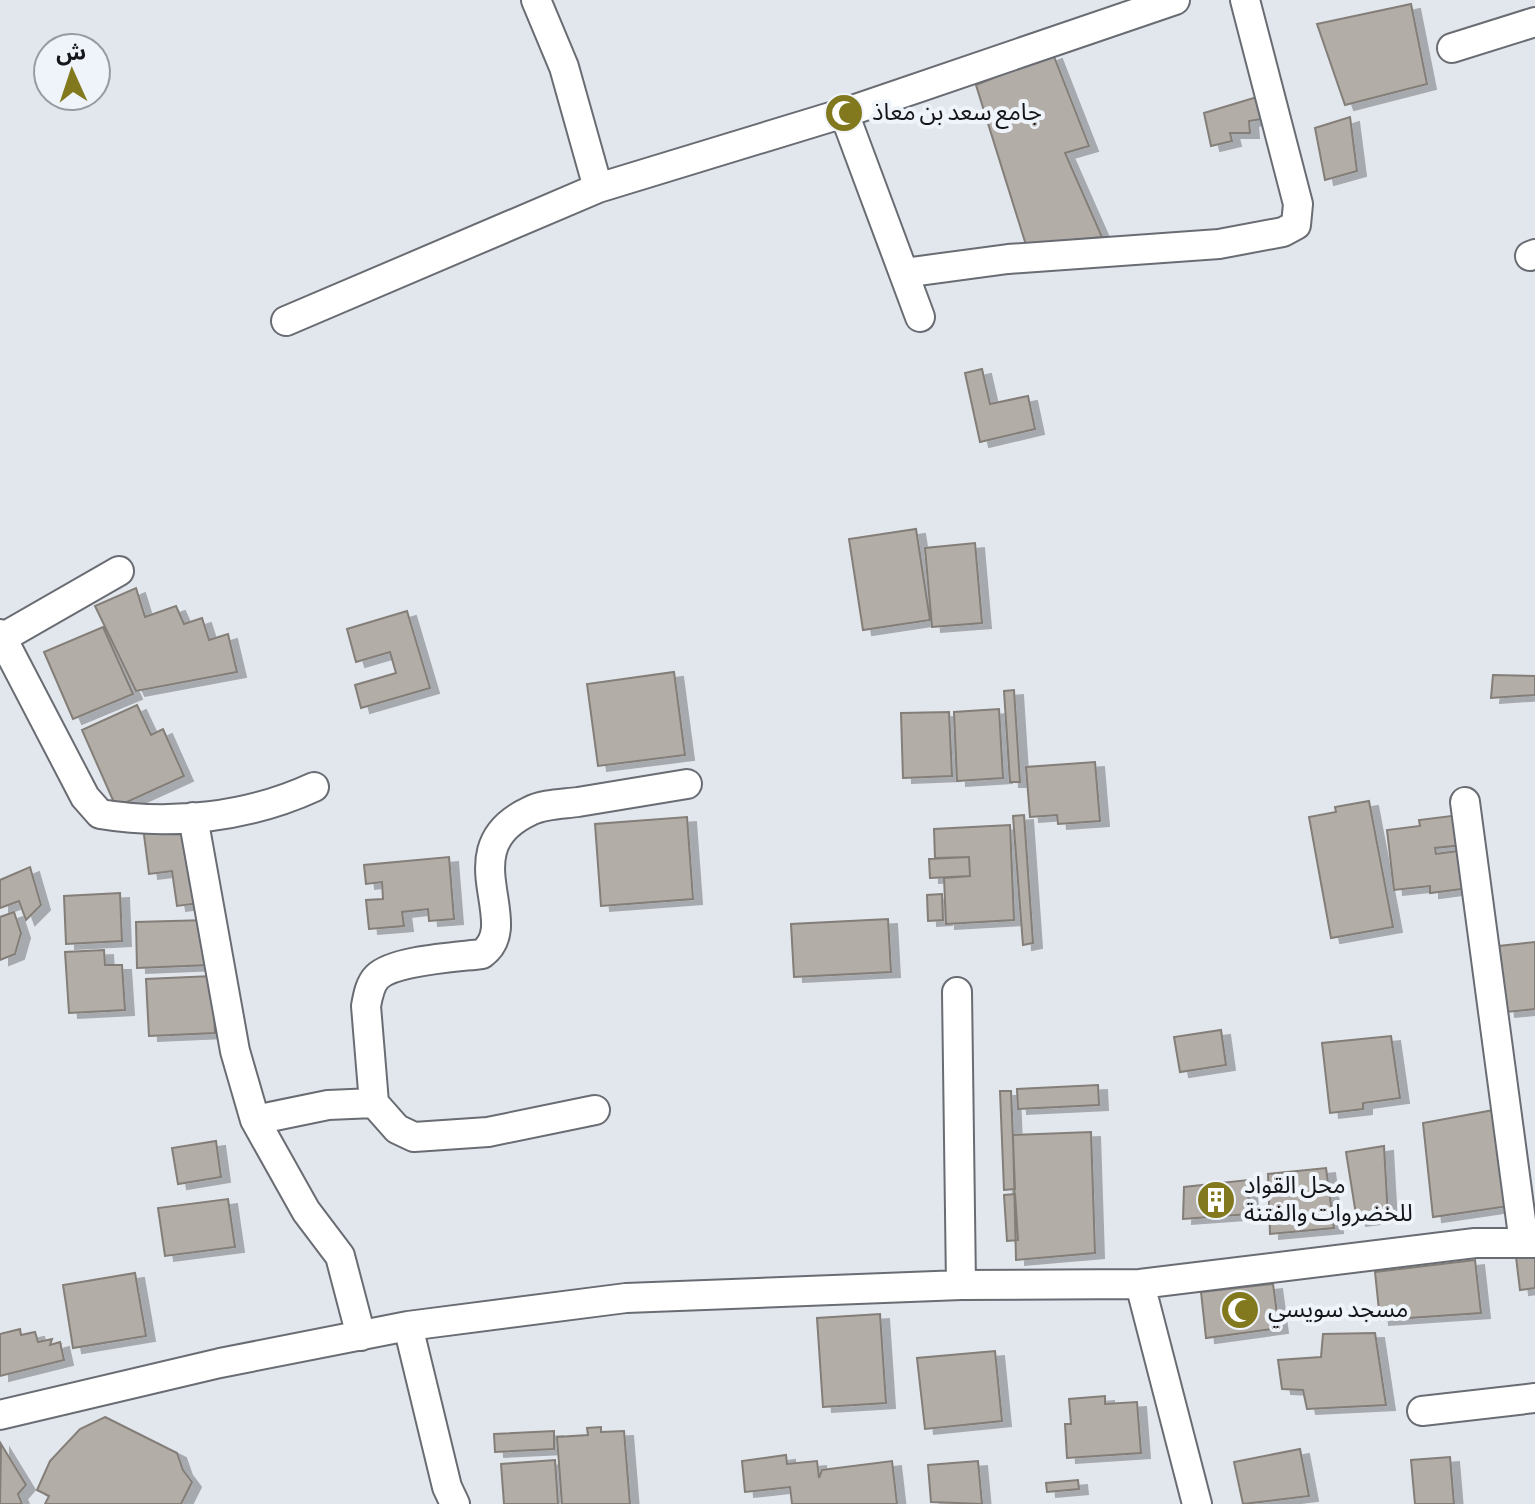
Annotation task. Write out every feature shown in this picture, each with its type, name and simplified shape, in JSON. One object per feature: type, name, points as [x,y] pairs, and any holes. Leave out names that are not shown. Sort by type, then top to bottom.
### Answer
[{"type":"street","points":[[536,0],[564,67],[598,188]]},
{"type":"street","points":[[286,321],[598,188],[844,113],[1175,0]]},
{"type":"street","points":[[904,273],[1008,259],[1219,244],[1283,232],[1296,225],[1298,204],[1245,0]]},
{"type":"street","points":[[1452,48],[1535,22]]},
{"type":"street","points":[[844,113],[920,317]]},
{"type":"street","points":[[119,571],[1,636],[91,807],[100,814],[114,817],[227,815],[282,802],[314,787]]},
{"type":"street","points":[[595,1110],[488,1132],[414,1137],[397,1129],[374,1103],[366,1006],[369,990],[377,977],[390,968],[482,954],[489,949],[496,925],[489,861],[500,831],[532,809],[687,784]]},
{"type":"street","points":[[0,1415],[220,1363],[408,1326],[626,1298],[961,1285],[1140,1284],[1475,1243],[1529,1243],[1465,802]]},
{"type":"street","points":[[193,817],[235,1051],[255,1120],[306,1211],[340,1256],[361,1336]]},
{"type":"street","points":[[957,992],[961,1285]]},
{"type":"street","points":[[255,1120],[328,1105],[374,1103]]},
{"type":"street","points":[[1140,1284],[1197,1504]]},
{"type":"street","points":[[408,1326],[447,1487],[455,1504]]},
{"type":"street","points":[[1422,1411],[1535,1398]]},
{"type":"building","points":[[1411,4],[1427,84],[1345,105],[1317,24]]},
{"type":"building","points":[[1053,54],[1089,146],[1065,153],[1102,237],[1026,245],[976,85]]},
{"type":"building","points":[[1267,94],[1273,117],[1249,121],[1250,133],[1230,133],[1232,141],[1211,146],[1204,113]]},
{"type":"building","points":[[1350,117],[1357,171],[1325,180],[1315,128]]},
{"type":"building","points":[[982,369],[990,404],[1028,396],[1035,429],[980,442],[965,373]]},
{"type":"building","points":[[916,529],[930,620],[863,630],[849,539]]},
{"type":"building","points":[[975,543],[982,623],[932,627],[925,548]]},
{"type":"building","points":[[136,588],[145,617],[176,606],[184,624],[202,618],[209,640],[228,634],[237,672],[136,691],[95,606]]},
{"type":"building","points":[[407,611],[430,688],[361,708],[355,685],[396,673],[390,652],[356,662],[347,629]]},
{"type":"building","points":[[103,627],[133,694],[73,719],[44,652]]},
{"type":"building","points":[[674,672],[685,755],[598,766],[587,684]]},
{"type":"building","points":[[1493,675],[1535,676],[1535,695],[1491,698]]},
{"type":"building","points":[[1014,690],[1020,782],[1010,782],[1004,691]]},
{"type":"building","points":[[137,705],[151,735],[163,729],[184,776],[116,807],[82,730]]},
{"type":"building","points":[[999,709],[1003,778],[957,781],[954,712]]},
{"type":"building","points":[[949,712],[952,776],[903,778],[901,713]]},
{"type":"building","points":[[1095,762],[1100,821],[1058,824],[1057,815],[1030,817],[1026,767]]},
{"type":"building","points":[[1369,801],[1393,927],[1331,938],[1309,817],[1336,812],[1335,807]]},
{"type":"building","points":[[1024,815],[1033,943],[1023,945],[1013,816]]},
{"type":"building","points":[[1459,815],[1463,845],[1435,848],[1436,854],[1466,850],[1470,888],[1430,893],[1430,886],[1394,890],[1387,830],[1420,826],[1419,820]]},
{"type":"building","points":[[687,817],[693,899],[601,906],[595,824]]},
{"type":"building","points":[[189,821],[200,903],[177,906],[172,871],[149,874],[143,827]]},
{"type":"building","points":[[1010,825],[1014,920],[946,924],[944,878],[970,876],[969,857],[935,858],[934,829]]},
{"type":"building","points":[[449,857],[454,919],[429,921],[428,909],[402,912],[404,926],[369,929],[366,900],[383,899],[382,882],[366,884],[364,865]]},
{"type":"building","points":[[969,857],[970,876],[930,878],[929,859]]},
{"type":"building","points":[[30,867],[41,905],[26,920],[19,901],[0,908],[0,880]]},
{"type":"building","points":[[120,893],[122,941],[66,944],[64,896]]},
{"type":"building","points":[[942,894],[943,920],[928,921],[927,895]]},
{"type":"building","points":[[14,912],[21,933],[15,954],[0,960],[0,917]]},
{"type":"building","points":[[888,919],[891,972],[794,977],[791,924]]},
{"type":"building","points":[[208,920],[210,965],[137,968],[136,922]]},
{"type":"building","points":[[1535,942],[1535,1009],[1506,1012],[1499,946]]},
{"type":"building","points":[[104,950],[105,965],[122,965],[125,1010],[69,1013],[65,952]]},
{"type":"building","points":[[212,976],[215,1033],[149,1036],[146,979]]},
{"type":"building","points":[[1221,1030],[1226,1065],[1180,1072],[1174,1037]]},
{"type":"building","points":[[1391,1036],[1400,1098],[1363,1103],[1363,1109],[1330,1113],[1322,1043]]},
{"type":"building","points":[[1098,1085],[1099,1105],[1018,1109],[1017,1089]]},
{"type":"building","points":[[1000,1091],[1011,1091],[1015,1189],[1004,1190]]},
{"type":"building","points":[[1499,1109],[1509,1206],[1433,1217],[1423,1123]]},
{"type":"building","points":[[1091,1132],[1095,1253],[1016,1260],[1013,1135]]},
{"type":"building","points":[[216,1141],[221,1177],[178,1184],[172,1148]]},
{"type":"building","points":[[1384,1146],[1388,1217],[1357,1221],[1346,1152]]},
{"type":"building","points":[[1326,1168],[1334,1228],[1270,1234],[1268,1174]]},
{"type":"building","name":"محل القواد للخضروات والفتنة","points":[[1248,1180],[1249,1214],[1183,1219],[1184,1187]]},
{"type":"building","points":[[1015,1194],[1018,1240],[1007,1241],[1004,1195]]},
{"type":"building","points":[[228,1199],[235,1247],[165,1256],[158,1208]]},
{"type":"building","points":[[1535,1256],[1535,1288],[1520,1290],[1516,1257]]},
{"type":"building","points":[[1475,1260],[1481,1313],[1380,1320],[1375,1272]]},
{"type":"building","points":[[135,1273],[146,1336],[73,1348],[63,1285]]},
{"type":"building","name":"مسجد سويسي","points":[[1273,1284],[1279,1328],[1206,1338],[1201,1292]]},
{"type":"building","points":[[880,1314],[886,1403],[823,1407],[817,1318]]},
{"type":"building","points":[[20,1329],[21,1335],[35,1332],[38,1342],[52,1339],[50,1345],[60,1342],[64,1360],[0,1376],[0,1334]]},
{"type":"building","points":[[1375,1333],[1386,1405],[1307,1409],[1303,1390],[1282,1389],[1278,1360],[1321,1357],[1323,1334]]},
{"type":"building","points":[[995,1351],[1002,1421],[925,1429],[917,1358]]},
{"type":"building","points":[[1105,1396],[1105,1404],[1137,1402],[1141,1453],[1067,1458],[1065,1424],[1071,1424],[1069,1399]]},
{"type":"building","points":[[105,1417],[177,1453],[183,1470],[192,1482],[181,1504],[45,1504],[49,1496],[37,1490],[50,1461],[80,1429]]},
{"type":"building","points":[[601,1427],[601,1432],[624,1431],[630,1504],[562,1504],[557,1437],[588,1435],[587,1428]]},
{"type":"building","points":[[554,1431],[554,1449],[495,1452],[494,1434]]},
{"type":"building","points":[[1,1444],[26,1485],[18,1494],[22,1504],[0,1504]]},
{"type":"building","points":[[1300,1449],[1309,1496],[1243,1504],[1234,1462]]},
{"type":"building","points":[[786,1455],[787,1464],[817,1461],[819,1478],[822,1470],[892,1461],[897,1504],[792,1504],[790,1487],[745,1492],[742,1461]]},
{"type":"building","points":[[1450,1457],[1454,1504],[1415,1504],[1411,1460]]},
{"type":"building","points":[[555,1460],[558,1504],[504,1504],[501,1464]]},
{"type":"building","points":[[978,1461],[982,1504],[931,1502],[928,1465]]},
{"type":"building","points":[[1078,1480],[1079,1489],[1047,1492],[1046,1483]]},
{"type":"place","name":"جامع سعد بن معاذ","points":[[844,113]]},
{"type":"place","name":"محل القواد للخضروات والفتنة","points":[[1216,1200]]},
{"type":"place","name":"مسجد سويسي","points":[[1240,1310]]}]
